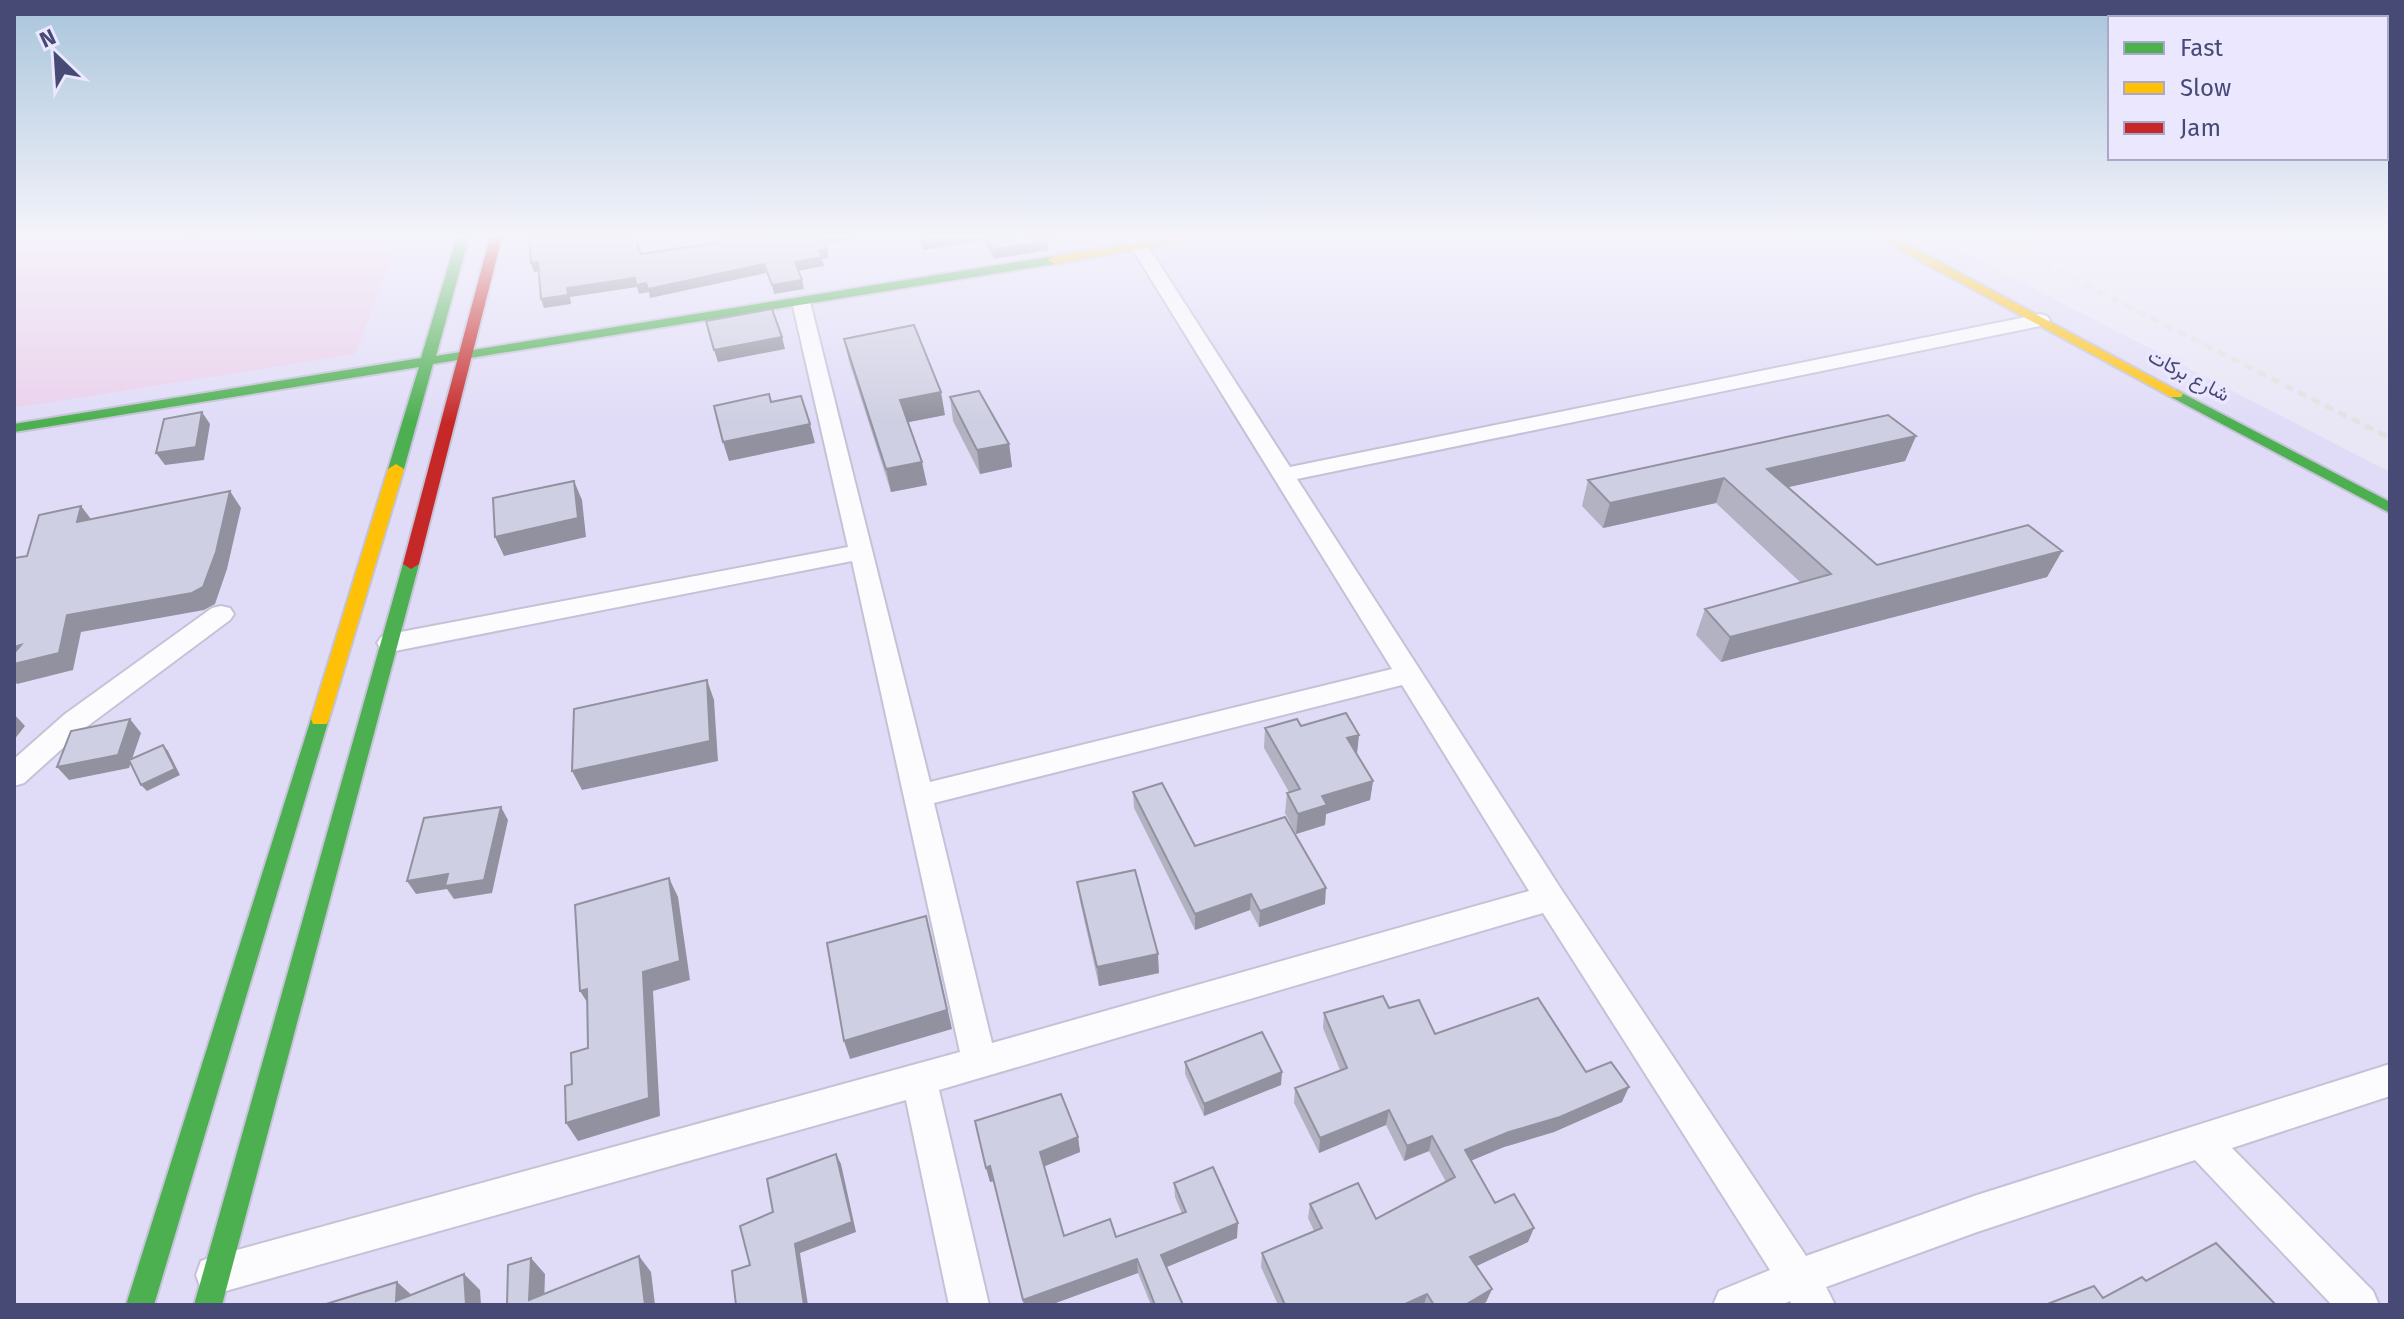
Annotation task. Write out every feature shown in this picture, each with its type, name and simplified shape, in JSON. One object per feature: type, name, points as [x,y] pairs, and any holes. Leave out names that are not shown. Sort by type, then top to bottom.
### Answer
[{"type":"street","points":[[138,1304],[376,538],[445,299]]},
{"type":"street","points":[[212,1290],[390,643],[480,299]]},
{"type":"street","points":[[467,350],[779,299]]},
{"type":"street","points":[[14,415],[820,299]]},
{"type":"street","points":[[1172,299],[1550,898],[1806,1291]]},
{"type":"street","name":"شارع بركات","points":[[1999,299],[2390,508]]},
{"type":"street","name":"شارع بركات","points":[[2035,299],[2254,414]]},
{"type":"street","points":[[801,302],[979,1062]]},
{"type":"street","points":[[1283,475],[2040,320]]},
{"type":"street","points":[[14,428],[428,356]]},
{"type":"street","points":[[390,643],[860,552]]},
{"type":"street","points":[[14,775],[75,721],[221,614]]},
{"type":"street","points":[[919,796],[1409,674]]},
{"type":"street","points":[[212,1290],[979,1062],[1550,898]]},
{"type":"street","points":[[919,1080],[969,1305]]},
{"type":"street","points":[[1733,1305],[1806,1291],[2010,1203],[2390,1080]]},
{"type":"street","points":[[2202,1142],[2359,1305]]},
{"type":"shaded area","points":[[14,299],[2053,299],[2390,472],[2390,1305],[14,1305]]},
{"type":"shaded area","points":[[14,299],[376,299],[355,354],[14,408]]},
{"type":"building","points":[[772,309],[782,337],[714,350],[706,321]]},
{"type":"building","points":[[914,325],[941,392],[900,400],[922,462],[886,469],[844,339]]},
{"type":"building","points":[[979,391],[1009,444],[977,450],[950,397]]},
{"type":"building","points":[[769,394],[771,402],[801,396],[810,424],[723,442],[714,406]]},
{"type":"building","points":[[202,412],[196,447],[156,453],[164,419]]},
{"type":"building","points":[[1888,415],[1916,436],[1767,469],[1877,565],[2028,525],[2062,551],[1730,637],[1705,609],[1831,574],[1724,478],[1610,503],[1588,480]]},
{"type":"building","points":[[574,481],[578,518],[495,537],[493,498]]},
{"type":"building","points":[[230,491],[216,552],[203,587],[192,593],[67,615],[59,653],[14,664],[14,653],[21,645],[14,647],[14,558],[27,556],[39,515],[81,506],[77,522]]},
{"type":"building","points":[[707,680],[710,741],[572,771],[574,709]]},
{"type":"building","points":[[1346,713],[1359,735],[1347,738],[1373,781],[1322,796],[1327,805],[1298,814],[1287,793],[1300,789],[1265,728],[1297,719],[1301,726]]},
{"type":"building","points":[[130,719],[118,755],[57,767],[71,731]]},
{"type":"building","points":[[163,745],[175,769],[141,785],[129,760]]},
{"type":"building","points":[[1162,783],[1195,846],[1285,817],[1326,888],[1260,911],[1251,894],[1195,914],[1133,792]]},
{"type":"building","points":[[501,807],[484,880],[445,886],[448,874],[407,881],[424,818]]},
{"type":"building","points":[[1135,870],[1158,954],[1097,967],[1077,882]]},
{"type":"building","points":[[669,878],[680,961],[643,972],[649,1098],[566,1123],[565,1086],[572,1084],[571,1053],[588,1048],[587,989],[580,991],[575,905]]},
{"type":"building","points":[[926,916],[947,1010],[844,1041],[827,943]]},
{"type":"building","points":[[1383,996],[1389,1008],[1419,1000],[1435,1034],[1538,998],[1586,1072],[1611,1062],[1629,1087],[1560,1117],[1509,1132],[1465,1150],[1495,1203],[1514,1194],[1534,1228],[1470,1257],[1492,1289],[1465,1305],[1434,1305],[1427,1294],[1403,1305],[1285,1305],[1262,1253],[1322,1228],[1310,1204],[1358,1183],[1376,1219],[1455,1177],[1432,1136],[1407,1146],[1389,1110],[1320,1138],[1295,1088],[1347,1068],[1324,1013]]},
{"type":"building","points":[[1262,1032],[1282,1072],[1204,1104],[1185,1062]]},
{"type":"building","points":[[1061,1094],[1078,1137],[1040,1152],[1064,1236],[1110,1219],[1116,1237],[1186,1212],[1174,1183],[1213,1167],[1238,1223],[1161,1255],[1183,1305],[1155,1305],[1137,1259],[1023,1300],[990,1166],[986,1168],[975,1121]]},
{"type":"building","points":[[836,1154],[852,1222],[795,1244],[804,1305],[736,1305],[732,1271],[750,1265],[740,1226],[773,1212],[767,1179]]},
{"type":"building","points":[[2216,1243],[2276,1305],[2045,1305],[2094,1286],[2103,1298],[2142,1277],[2146,1281]]},
{"type":"building","points":[[639,1256],[645,1305],[507,1305],[508,1265],[531,1258],[529,1300]]},
{"type":"building","points":[[464,1274],[466,1305],[323,1305],[397,1282],[396,1301]]},
{"type":"railway","points":[[2112,299],[2390,438]]},
{"type":"traffic: fast","points":[[396,469],[445,299]]},
{"type":"traffic: fast","points":[[14,428],[815,299]]},
{"type":"traffic: fast","points":[[2176,394],[2390,508]]},
{"type":"traffic: fast","points":[[208,1305],[411,564]]},
{"type":"traffic: fast","points":[[140,1305],[320,719]]},
{"type":"traffic: slow","points":[[1998,299],[2176,394]]},
{"type":"traffic: slow","points":[[320,719],[396,469]]},
{"type":"traffic: jam","points":[[411,564],[480,299]]}]
